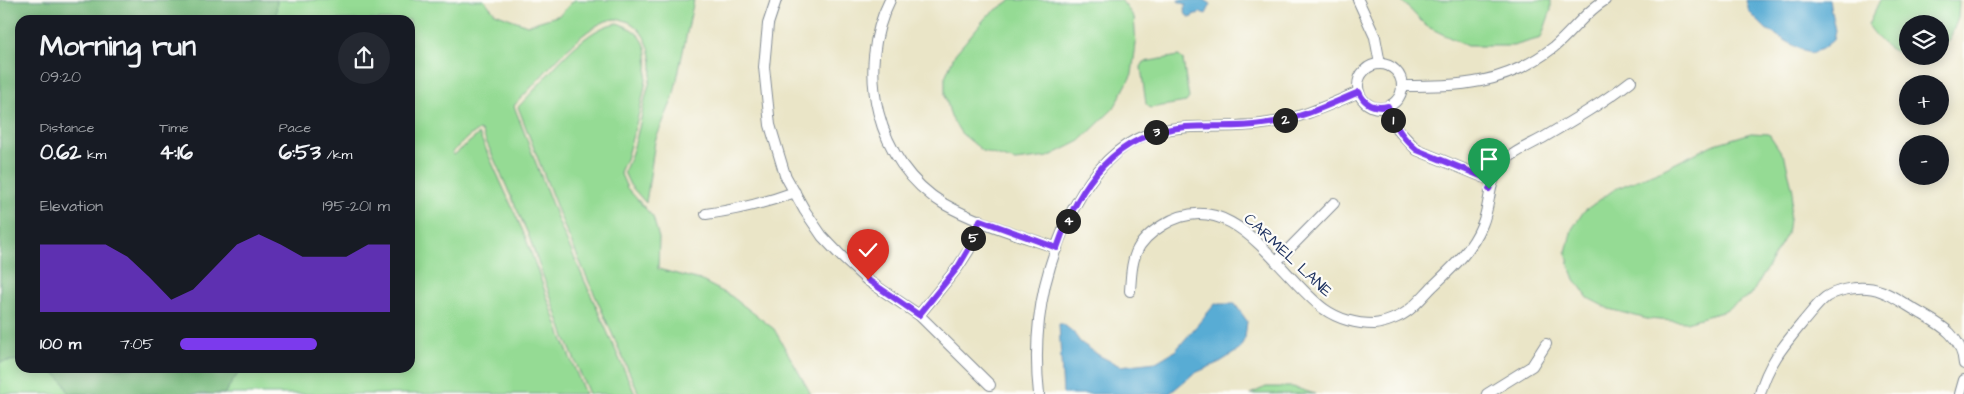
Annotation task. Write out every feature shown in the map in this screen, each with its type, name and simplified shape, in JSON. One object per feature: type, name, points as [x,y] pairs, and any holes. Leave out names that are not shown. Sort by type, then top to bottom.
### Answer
[{"type":"street","points":[[776,0],[768,24],[764,67],[766,97],[770,125],[777,150],[785,174],[795,192],[822,236],[842,257],[868,280],[919,315],[990,384]]},
{"type":"street","points":[[890,0],[875,39],[872,71],[874,97],[881,124],[903,164],[925,188],[944,204],[980,220],[1057,248]]},
{"type":"street","points":[[1358,0],[1375,37],[1380,64]]},
{"type":"street","points":[[1402,86],[1468,84],[1496,78],[1535,60],[1555,46],[1582,19],[1605,0]]},
{"type":"street","points":[[1380,64],[1392,67],[1397,72],[1402,86],[1400,96],[1388,106],[1380,108],[1362,99],[1358,85],[1361,75],[1372,65],[1380,64]]},
{"type":"street","name":"CARMEL LANE","points":[[1130,291],[1131,265],[1136,249],[1147,236],[1176,218],[1196,214],[1212,214],[1225,218],[1240,227],[1324,309],[1346,320],[1376,324],[1393,318],[1408,311],[1462,257],[1477,237],[1483,222],[1489,189],[1506,160],[1521,149],[1605,102],[1631,81]]},
{"type":"street","points":[[1039,394],[1036,355],[1039,318],[1045,284],[1063,231],[1076,205],[1093,178],[1111,156],[1139,138],[1155,132],[1186,127],[1261,125],[1296,118],[1318,111],[1359,92]]},
{"type":"street","points":[[1388,106],[1397,129],[1407,142],[1417,150],[1493,181]]},
{"type":"street","points":[[706,214],[748,208],[795,192]]},
{"type":"street","points":[[1276,262],[1334,203]]},
{"type":"street","points":[[919,315],[958,267],[968,250],[980,220]]},
{"type":"street","points":[[1760,394],[1768,371],[1778,352],[1818,304],[1827,296],[1842,290],[1867,288],[1880,290],[1944,327],[1959,344],[1964,364]]},
{"type":"street","points":[[1486,394],[1532,366],[1546,344]]},
{"type":"street","points":[[1960,394],[1964,380]]},
{"type":"green space","points":[[0,0],[484,0],[495,13],[527,25],[560,15],[574,0],[694,0],[673,98],[655,141],[646,203],[630,185],[624,172],[637,137],[652,70],[648,44],[633,24],[617,19],[606,21],[594,27],[568,48],[514,106],[561,228],[635,394],[589,394],[565,337],[528,234],[482,132],[479,130],[469,136],[452,152],[454,155],[479,134],[525,236],[562,338],[585,394],[0,394]]},
{"type":"green space","points":[[0,0],[277,0],[276,15],[15,15],[15,360],[0,362]]},
{"type":"green space","points":[[1011,0],[1121,0],[1134,17],[1136,44],[1132,74],[1114,108],[1080,141],[1048,157],[1015,161],[983,151],[961,133],[951,117],[945,95],[945,77],[955,54],[987,16]]},
{"type":"green space","points":[[1401,0],[1551,0],[1551,10],[1541,38],[1513,46],[1467,46],[1426,26]]},
{"type":"green space","points":[[1880,0],[1959,0],[1958,18],[1949,41],[1949,15],[1899,15],[1899,53],[1884,44],[1868,25]]},
{"type":"green space","points":[[617,23],[639,35],[644,43],[647,54],[642,100],[626,159],[620,172],[627,188],[653,217],[659,238],[658,269],[700,280],[731,296],[774,329],[811,394],[639,394],[564,226],[518,107],[576,46],[603,27]]},
{"type":"green space","points":[[1179,56],[1183,60],[1189,98],[1186,102],[1150,108],[1146,104],[1141,67],[1144,62]]},
{"type":"green space","points":[[1751,133],[1769,134],[1785,158],[1793,191],[1787,234],[1751,295],[1722,312],[1686,322],[1647,319],[1609,309],[1588,298],[1572,275],[1566,252],[1572,229],[1584,211],[1615,189],[1662,170],[1712,145]]},
{"type":"green space","points":[[55,373],[239,373],[224,394],[69,394],[64,383]]},
{"type":"green space","points":[[1266,387],[1293,387],[1315,394],[1250,394]]},
{"type":"water","points":[[1178,0],[1205,0],[1211,4],[1206,14],[1200,12],[1198,15],[1194,14],[1191,18],[1186,15],[1184,8],[1186,5]]},
{"type":"water","points":[[1746,0],[1829,0],[1835,31],[1833,40],[1822,49],[1812,53],[1803,51],[1766,29],[1749,12]]},
{"type":"water","points":[[1215,304],[1235,304],[1247,321],[1245,338],[1239,350],[1220,362],[1193,374],[1169,394],[1063,394],[1059,324],[1063,324],[1073,332],[1080,342],[1100,356],[1120,366],[1156,362],[1176,350]]},
{"type":"route","points":[[868,280],[919,315],[958,267],[968,250],[980,220],[1057,248],[1076,205],[1093,178],[1111,156],[1139,138],[1155,132],[1186,127],[1261,125],[1296,118],[1318,111],[1359,92],[1362,99],[1368,104],[1380,108],[1388,106],[1397,129],[1407,142],[1417,150],[1493,181],[1489,189]]}]
